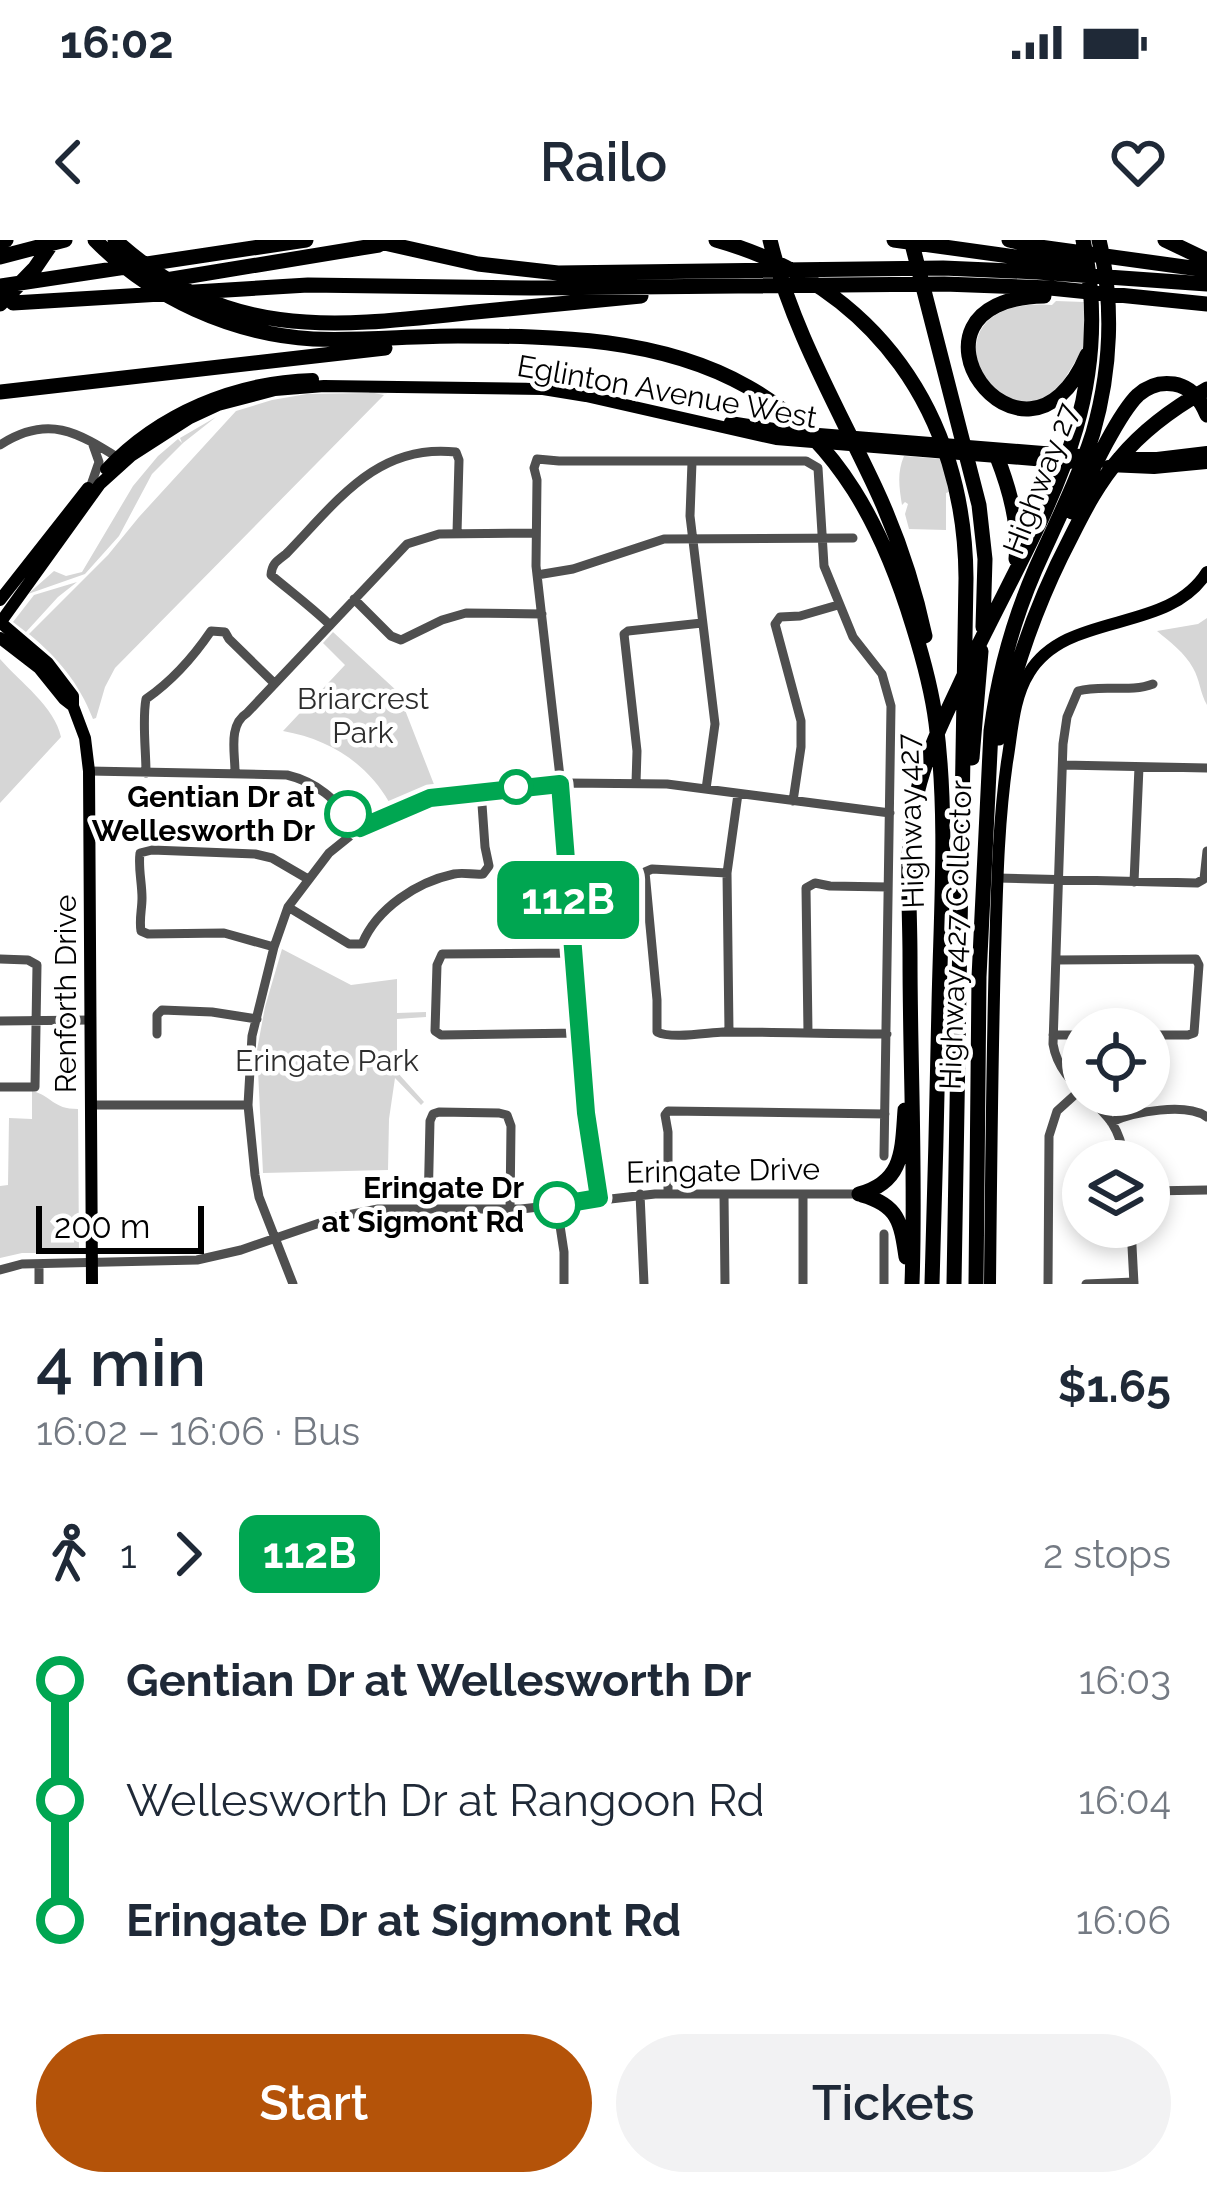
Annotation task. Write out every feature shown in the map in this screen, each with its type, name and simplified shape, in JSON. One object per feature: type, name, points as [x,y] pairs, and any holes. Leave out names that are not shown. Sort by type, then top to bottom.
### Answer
[{"type":"highway","points":[[4,304],[54,240]]},
{"type":"highway","points":[[0,257],[65,240]]},
{"type":"highway","name":"Highway 427","points":[[95,240],[144,281],[206,314],[293,337],[514,338],[604,342],[657,351],[750,387],[817,440],[839,466],[896,571],[933,704],[940,758],[932,1284]]},
{"type":"highway","points":[[116,240],[167,279],[201,297],[284,322],[364,324],[758,287]]},
{"type":"highway","points":[[0,286],[306,240]]},
{"type":"highway","points":[[371,240],[478,264],[558,273],[943,268],[1198,283]]},
{"type":"highway","name":"Highway 427","points":[[716,240],[796,272],[857,316],[903,367],[937,425],[962,506],[966,545],[964,863],[954,1284]]},
{"type":"highway","points":[[770,240],[800,332],[899,544],[929,651],[933,704]]},
{"type":"highway","points":[[894,240],[1198,283]]},
{"type":"highway","points":[[911,240],[973,472],[983,528],[985,589],[964,863]]},
{"type":"highway","points":[[1010,240],[1207,270]]},
{"type":"highway","points":[[1083,240],[1101,317],[1069,386],[1038,406],[1016,407],[994,398],[979,382],[970,364],[969,345],[974,328],[998,303],[1029,296],[1115,294]]},
{"type":"highway","name":"Highway 27","points":[[1086,485],[1083,436],[1104,384],[1105,270],[1099,240]]},
{"type":"highway","points":[[1165,240],[1207,260]]},
{"type":"highway","points":[[4,304],[402,244]]},
{"type":"highway","points":[[4,304],[308,285],[964,284],[1207,304]]},
{"type":"highway","points":[[997,607],[1083,436],[1094,334]]},
{"type":"highway","points":[[0,392],[349,351],[514,338]]},
{"type":"highway","points":[[0,381],[136,374]]},
{"type":"highway","points":[[985,836],[1000,736],[1026,637],[1086,485],[1112,435],[1136,397],[1154,385],[1174,384],[1188,390],[1207,416]]},
{"type":"highway","points":[[1086,485],[1183,403],[1207,389]]},
{"type":"highway","points":[[997,458],[1018,535],[1016,558],[997,607]]},
{"type":"highway","name":"Highway 427 Collector","points":[[976,1284],[979,977],[989,754],[997,690],[1026,593],[1086,485]]},
{"type":"highway","name":"Highway 427 Collector","points":[[910,1284],[915,1139],[909,862],[915,804],[940,729],[997,607]]},
{"type":"highway","points":[[859,1194],[886,1182],[900,1156],[910,1023]]},
{"type":"highway","points":[[859,1194],[882,1202],[898,1220],[910,1284]]},
{"type":"main road","name":"Eglinton Avenue West","points":[[52,540],[153,428],[226,393],[277,381],[538,381],[794,433],[1134,458],[1207,452]]},
{"type":"main road","name":"Eglinton Avenue West","points":[[0,613],[91,485],[124,457],[218,405],[275,390],[324,386],[543,389],[776,440],[1140,468],[1207,463]]},
{"type":"main road","name":"Eglinton Avenue West","points":[[4,592],[35,562]]},
{"type":"main road","name":"Eglinton Avenue West","points":[[0,623],[35,562]]},
{"type":"main road","points":[[990,1284],[998,878],[1005,773],[1019,698],[1029,673],[1059,644],[1179,601],[1207,572]]},
{"type":"main road","name":"Renforth Drive","points":[[0,623],[59,674],[73,696],[85,738],[92,1284]]},
{"type":"main road","name":"Renforth Drive","points":[[0,638],[39,668],[73,706]]},
{"type":"street","points":[[0,445],[34,428],[65,430],[124,457]]},
{"type":"street","points":[[86,438],[99,459],[91,485]]},
{"type":"street","points":[[328,624],[276,580],[271,569],[366,474],[409,454],[456,452],[457,533]]},
{"type":"street","points":[[599,1198],[588,1135],[560,784],[537,575],[537,459],[815,464],[824,566],[853,637],[880,669],[890,695],[884,1156]]},
{"type":"street","points":[[692,462],[690,516],[715,724],[706,789]]},
{"type":"street","points":[[235,772],[236,724],[407,544],[429,535],[536,533]]},
{"type":"street","points":[[537,575],[652,542],[853,538]]},
{"type":"street","points":[[353,599],[401,640],[466,613],[542,614]]},
{"type":"street","points":[[794,801],[801,721],[775,624],[780,617],[838,604]]},
{"type":"street","points":[[636,783],[624,634],[702,623]]},
{"type":"street","points":[[146,772],[146,699],[162,688],[211,631],[225,632],[274,683]]},
{"type":"street","points":[[1062,1068],[1055,1058],[1054,1035],[1067,717],[1078,691],[1153,684]]},
{"type":"street","points":[[1063,765],[1207,768]]},
{"type":"street","points":[[1134,882],[1138,767]]},
{"type":"street","points":[[89,772],[273,773],[302,779],[327,792],[360,828]]},
{"type":"street","points":[[293,1284],[255,1175],[248,1105],[252,1036],[288,907],[329,853],[360,828],[430,798],[560,784],[636,783],[706,789],[890,813]]},
{"type":"street","points":[[288,907],[357,946],[380,916],[410,892],[453,874],[484,874],[489,866],[481,790]]},
{"type":"street","points":[[730,1032],[727,873],[738,794]]},
{"type":"street","points":[[274,947],[224,933],[141,931],[140,854],[152,850],[255,854],[280,861],[308,879]]},
{"type":"street","points":[[998,878],[1201,882],[1207,851]]},
{"type":"street","points":[[727,873],[646,870],[657,1032],[668,1036],[886,1034]]},
{"type":"street","points":[[808,1033],[806,888],[815,883],[888,887]]},
{"type":"street","points":[[572,953],[442,954],[437,965],[436,1031],[440,1035],[580,1033]]},
{"type":"street","points":[[0,959],[38,964],[35,1087],[0,1087]]},
{"type":"street","points":[[1057,961],[1196,959],[1193,1033],[1170,1036]]},
{"type":"street","points":[[157,1034],[162,1010],[257,1019]]},
{"type":"street","points":[[0,1021],[90,1020]]},
{"type":"street","points":[[1054,1035],[1062,1035]]},
{"type":"street","points":[[91,1105],[248,1105]]},
{"type":"street","points":[[1048,1284],[1049,1136],[1062,1106]]},
{"type":"street","points":[[668,1193],[668,1111],[885,1114]]},
{"type":"street","points":[[1111,1122],[1141,1111],[1196,1111],[1207,1117]]},
{"type":"street","points":[[428,1209],[433,1114],[479,1112],[507,1115],[511,1126],[510,1209]]},
{"type":"street","points":[[1105,1116],[1120,1140]]},
{"type":"street","points":[[1170,1191],[1207,1190]]},
{"type":"street","points":[[640,1194],[644,1284]]},
{"type":"street","name":"Eringate Drive","points":[[0,1270],[39,1264],[193,1260],[359,1212],[510,1209],[640,1194],[859,1194]]},
{"type":"street","points":[[724,1194],[725,1284]]},
{"type":"street","points":[[803,1194],[803,1284]]},
{"type":"street","points":[[557,1205],[564,1284]]},
{"type":"street","points":[[884,1234],[884,1284]]},
{"type":"street","points":[[1086,1284],[1134,1283],[1132,1248]]},
{"type":"street","points":[[39,1264],[39,1284]]},
{"type":"green space","points":[[1056,301],[1084,302],[1084,347],[1056,393],[1030,404],[1001,398],[977,366],[979,334],[1003,311]]},
{"type":"green space","points":[[370,391],[388,394],[374,393],[384,395],[115,668],[93,719],[67,672],[29,634],[108,555],[236,411],[307,394]]},
{"type":"green space","points":[[216,417],[152,474],[119,536],[85,574],[28,594],[54,571],[66,576],[82,572],[133,486],[158,456]]},
{"type":"green space","points":[[904,456],[942,459],[949,492],[946,530],[909,529],[908,504],[902,505],[899,486]]},
{"type":"green space","points":[[77,582],[26,632],[13,622],[34,595]]},
{"type":"green space","points":[[1207,618],[1207,705],[1190,663],[1157,631]]},
{"type":"green space","name":"Briarcrest Park","points":[[333,632],[398,692],[435,787],[389,802],[369,775],[344,755],[283,731],[345,665],[323,643]]},
{"type":"green space","points":[[0,659],[44,705],[61,737],[0,803]]},
{"type":"green space","name":"Eringate Park","points":[[282,949],[351,985],[397,979],[397,1013],[426,1012],[426,1017],[397,1019],[397,1072],[424,1102],[421,1105],[395,1078],[388,1170],[263,1173],[257,1050]]},
{"type":"green space","points":[[32,1091],[63,1107],[78,1109],[79,1253],[22,1253],[0,1258],[0,1186],[8,1185],[9,1118],[32,1119]]},
{"type":"bus line","name":"112B","points":[[348,814],[360,828],[430,798],[560,784],[586,1113],[599,1198],[557,1205]]},
{"type":"place","name":"Gentian Dr at Wellesworth Dr","points":[[348,814]]},
{"type":"place","name":"Eringate Dr at Sigmont Rd","points":[[557,1205]]}]
